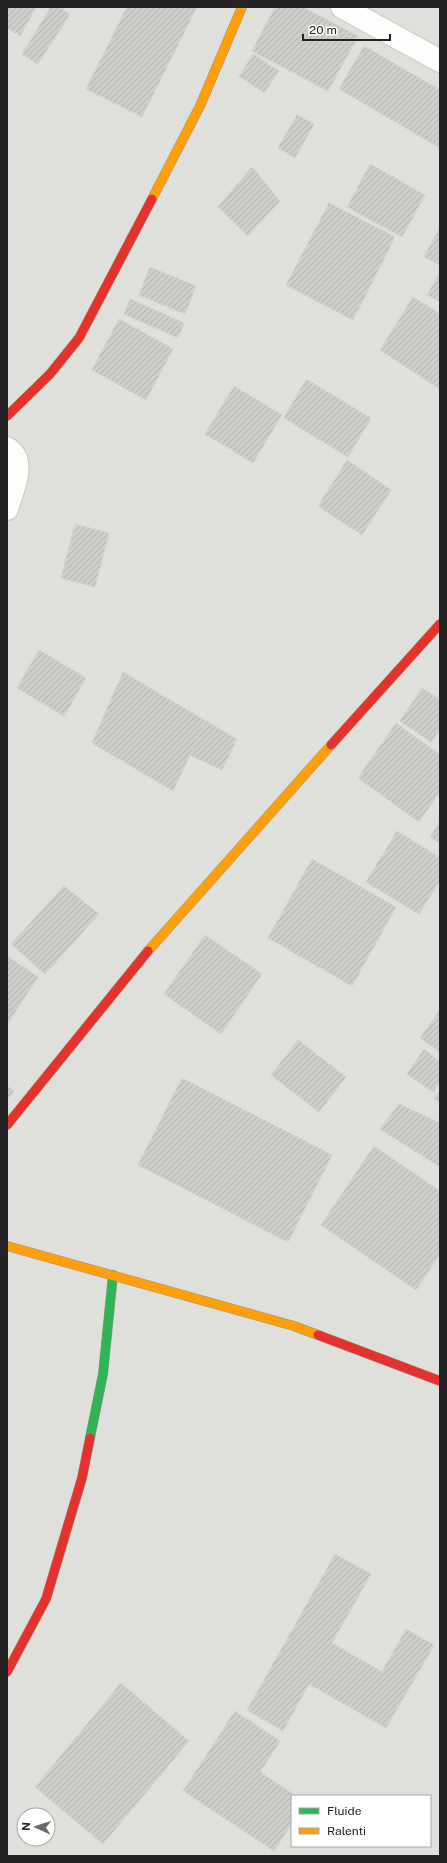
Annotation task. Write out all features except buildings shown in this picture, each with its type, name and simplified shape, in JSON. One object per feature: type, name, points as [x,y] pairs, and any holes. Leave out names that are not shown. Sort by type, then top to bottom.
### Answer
[{"type":"street","points":[[7,416],[50,374],[79,338],[200,106],[242,7]]},
{"type":"street","points":[[342,7],[440,61]]},
{"type":"street","points":[[7,448],[13,452],[18,468],[7,509]]},
{"type":"street","points":[[7,1125],[157,939],[440,624]]},
{"type":"street","points":[[7,1246],[294,1326],[440,1381]]},
{"type":"street","points":[[7,1672],[46,1599],[82,1478],[103,1374],[113,1275]]},
{"type":"shaded area","points":[[7,7],[440,7],[440,1856],[7,1856]]},
{"type":"traffic: fast","points":[[90,1438],[103,1374],[113,1275]]},
{"type":"traffic: slow","points":[[152,199],[200,106],[242,7]]},
{"type":"traffic: slow","points":[[148,951],[331,745]]},
{"type":"traffic: slow","points":[[7,1246],[294,1326],[318,1335]]},
{"type":"traffic: jam","points":[[7,416],[50,374],[79,338],[152,199]]},
{"type":"traffic: jam","points":[[331,745],[440,624]]},
{"type":"traffic: jam","points":[[7,1125],[148,951]]},
{"type":"traffic: jam","points":[[318,1335],[440,1381]]},
{"type":"traffic: jam","points":[[7,1672],[46,1599],[82,1478],[90,1438]]}]
